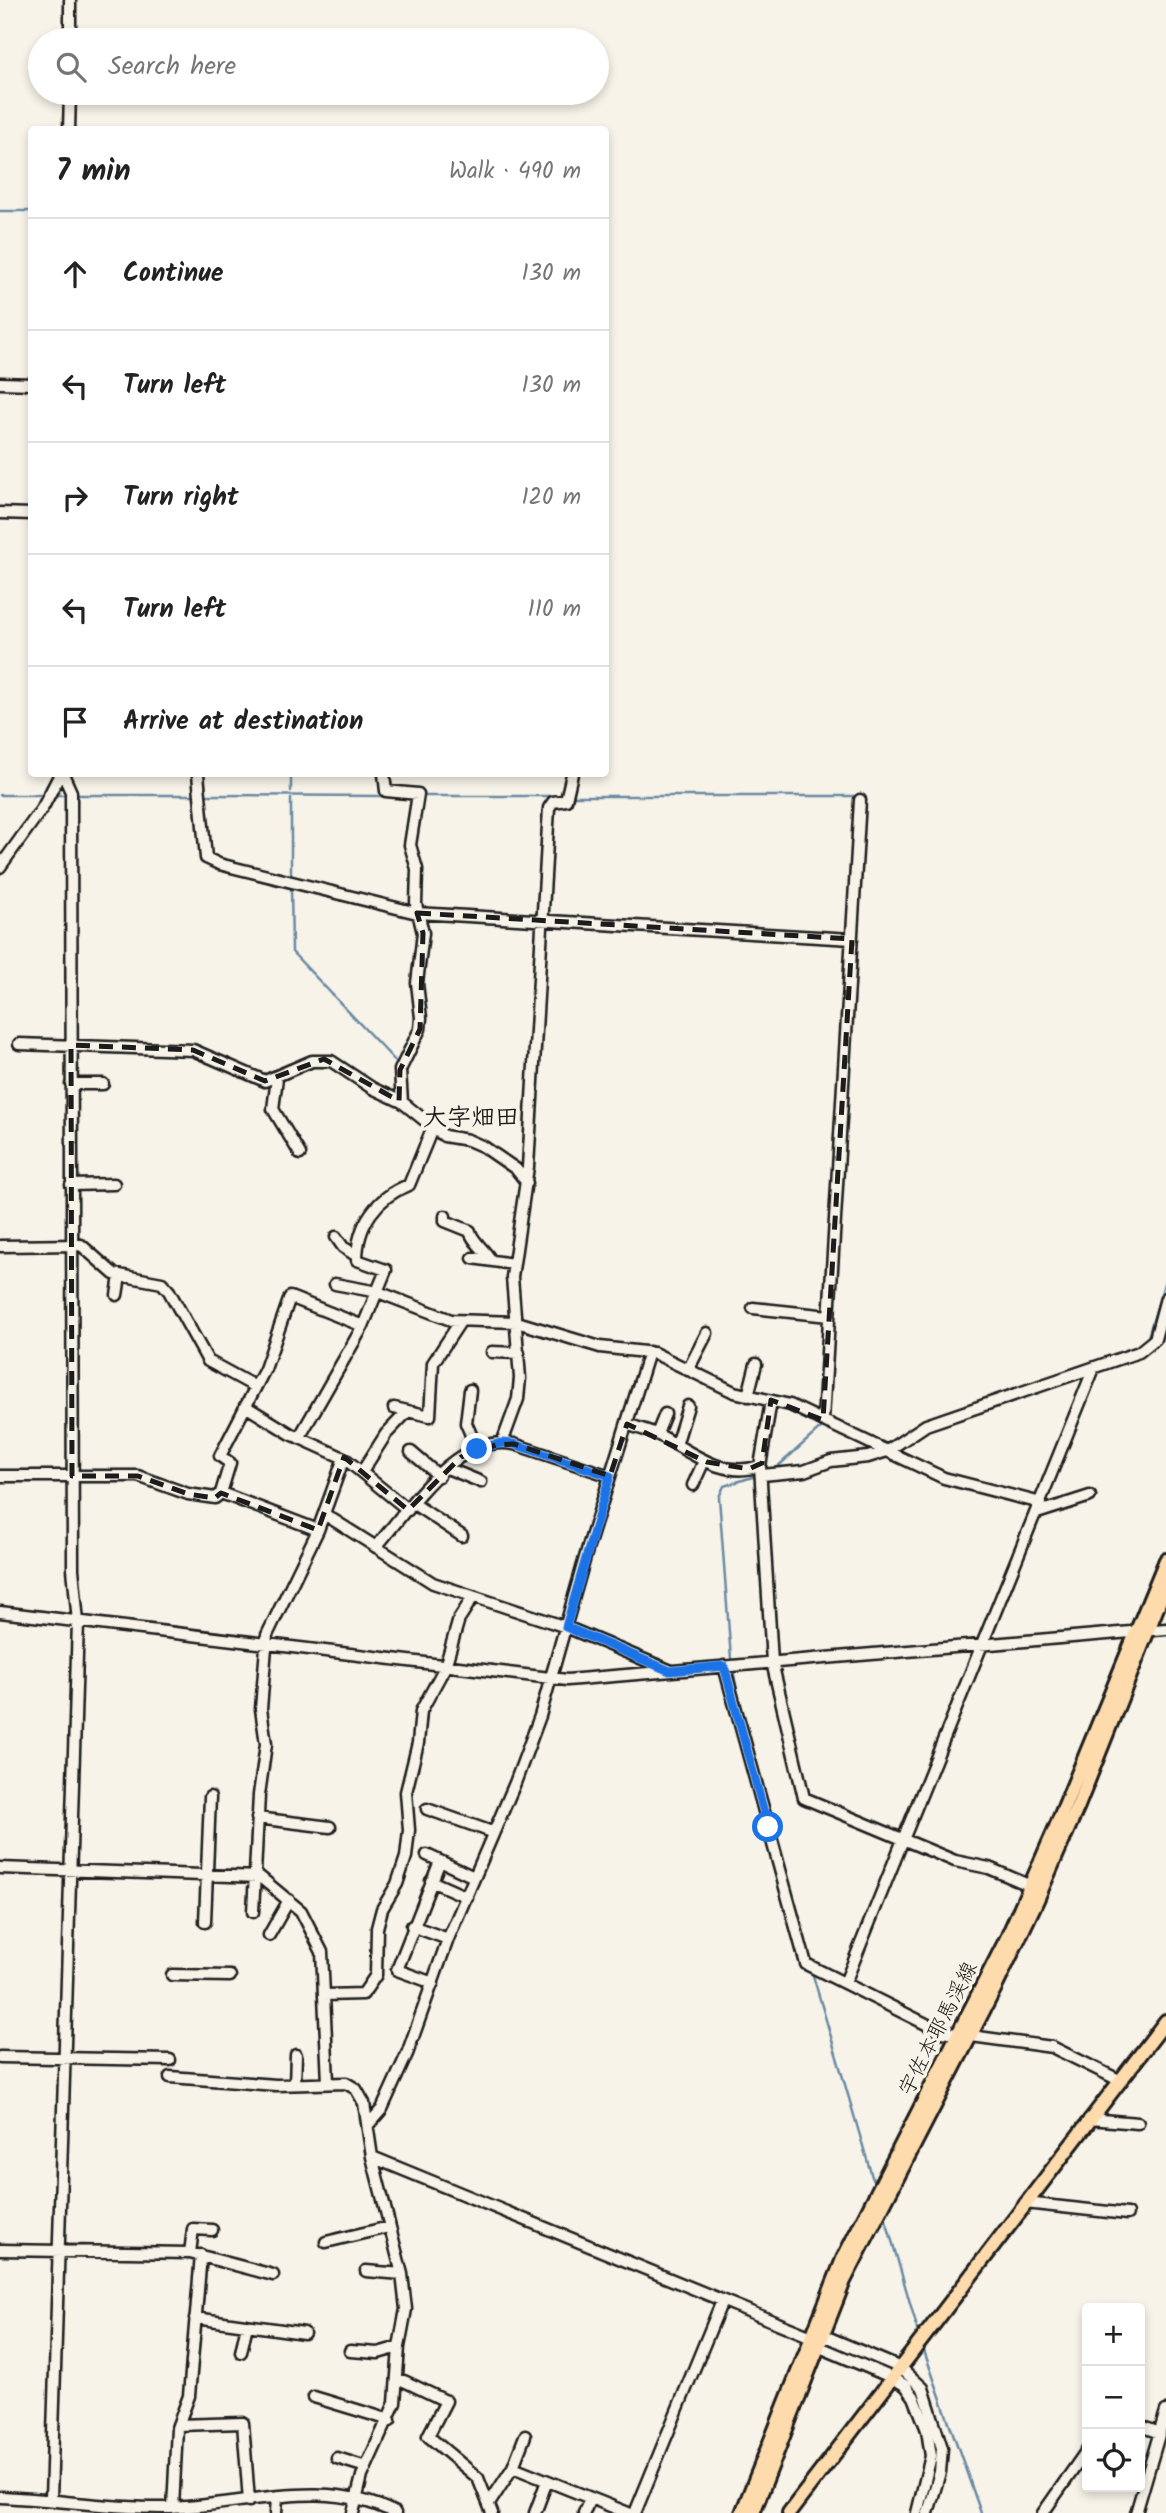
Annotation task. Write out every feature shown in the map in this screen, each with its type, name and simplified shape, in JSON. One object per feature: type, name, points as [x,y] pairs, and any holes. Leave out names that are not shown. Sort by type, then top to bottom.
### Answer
[{"type":"main road","name":"宇佐本耶馬渓線","points":[[742,2513],[815,2338],[964,2037],[1054,1863],[1166,1560]]},
{"type":"main road","name":"宇佐本耶馬渓線","points":[[752,2513],[858,2227],[964,2037],[1141,1631],[1166,1585]]},
{"type":"main road","points":[[789,2513],[1166,2021]]},
{"type":"street","points":[[70,0],[70,28]]},
{"type":"street","points":[[69,105],[69,126]]},
{"type":"street","points":[[0,383],[28,384]]},
{"type":"street","points":[[0,513],[28,514]]},
{"type":"street","points":[[0,867],[60,777]]},
{"type":"street","points":[[51,2499],[78,1622],[73,1569],[72,1476],[71,792],[64,777]]},
{"type":"street","points":[[198,777],[206,858],[417,913],[852,939]]},
{"type":"street","points":[[384,777],[386,791],[418,794],[410,845],[417,869],[417,913],[423,933],[417,982],[420,1029],[400,1070],[402,1102]]},
{"type":"street","points":[[502,1443],[517,1399],[519,1353],[513,1297],[513,1264],[527,1183],[549,808],[553,802],[566,800],[571,777]]},
{"type":"street","points":[[824,1420],[860,800]]},
{"type":"street","points":[[19,1044],[193,1050],[259,1080],[277,1078],[312,1061],[324,1059],[348,1069],[372,1088],[402,1102],[432,1129],[484,1147],[516,1169],[527,1183]]},
{"type":"street","points":[[277,1078],[273,1109],[300,1154]]},
{"type":"street","points":[[71,1084],[103,1084]]},
{"type":"street","points":[[299,1438],[363,1326],[386,1270],[360,1262],[357,1255],[365,1222],[389,1193],[409,1185],[432,1129]]},
{"type":"street","points":[[71,1185],[114,1184]]},
{"type":"street","points":[[445,1216],[445,1221],[470,1231],[472,1238],[483,1247],[490,1259]]},
{"type":"street","points":[[336,1237],[343,1247],[357,1255]]},
{"type":"street","points":[[0,1246],[86,1247],[120,1276],[166,1286],[208,1361],[254,1386]]},
{"type":"street","points":[[473,1258],[513,1264]]},
{"type":"street","points":[[117,1295],[120,1276]]},
{"type":"street","points":[[335,1284],[378,1292],[460,1322],[517,1322],[600,1347],[649,1352],[748,1396],[771,1401],[824,1420],[944,1478],[1039,1508],[1090,1496]]},
{"type":"street","points":[[0,1476],[138,1476],[188,1494],[215,1498],[221,1493],[230,1463],[220,1455],[254,1386],[265,1370],[290,1297],[363,1326]]},
{"type":"street","points":[[627,1424],[657,1434],[704,1461],[729,1469],[804,1471],[831,1461],[858,1460],[887,1451],[926,1426],[1139,1352],[1151,1344],[1166,1298]]},
{"type":"street","points":[[753,1308],[830,1316]]},
{"type":"street","points":[[394,1408],[430,1416],[433,1363],[460,1322]]},
{"type":"street","points":[[688,1370],[707,1333]]},
{"type":"street","points":[[492,1352],[519,1353]]},
{"type":"street","points":[[368,2125],[387,2099],[419,2025],[449,1939],[515,1783],[552,1679],[610,1476],[649,1352]]},
{"type":"street","points":[[748,1396],[756,1364]]},
{"type":"street","points":[[845,1983],[1094,1368]]},
{"type":"street","points":[[470,1390],[466,1423],[477,1449]]},
{"type":"street","points":[[771,1401],[761,1470],[772,1662],[805,1800],[959,1863],[994,1870],[1031,1886]]},
{"type":"street","points":[[245,1406],[299,1438],[344,1458],[381,1491],[462,1536]]},
{"type":"street","points":[[676,1445],[688,1406]]},
{"type":"street","points":[[362,1472],[386,1434],[408,1411]]},
{"type":"street","points":[[657,1434],[664,1414]]},
{"type":"street","points":[[376,1547],[443,1472],[477,1449],[502,1443],[610,1476]]},
{"type":"street","points":[[411,1452],[443,1472],[481,1482]]},
{"type":"street","points":[[253,1912],[257,1818],[266,1744],[261,1709],[265,1645],[270,1628],[318,1530],[344,1458]]},
{"type":"street","points":[[693,1485],[704,1461]]},
{"type":"street","points":[[221,1493],[318,1530]]},
{"type":"street","points":[[324,1514],[424,1579],[566,1627],[670,1671]]},
{"type":"street","points":[[325,1995],[363,1994],[376,1975],[377,1928],[386,1901],[400,1877],[407,1850],[407,1792],[418,1744],[421,1711],[445,1667],[459,1619],[473,1597]]},
{"type":"street","points":[[0,1612],[552,1679],[1166,1629]]},
{"type":"street","points":[[724,1666],[806,1964],[942,2032],[1052,2047],[1119,2080]]},
{"type":"street","points":[[205,1922],[210,1797]]},
{"type":"street","points":[[427,1809],[492,1832]]},
{"type":"street","points":[[257,1818],[330,1827]]},
{"type":"street","points":[[427,1855],[474,1877]]},
{"type":"street","points":[[433,1983],[397,1970],[412,1926],[440,1861]]},
{"type":"street","points":[[0,1868],[254,1876],[301,1911],[317,1940],[324,1962],[328,2082]]},
{"type":"street","points":[[431,1881],[467,1897]]},
{"type":"street","points":[[269,1935],[289,1900]]},
{"type":"street","points":[[412,1926],[449,1939]]},
{"type":"street","points":[[172,1975],[230,1976]]},
{"type":"street","points":[[295,2084],[296,2055]]},
{"type":"street","points":[[0,2057],[170,2060]]},
{"type":"street","points":[[170,2077],[295,2084],[346,2083],[356,2089],[366,2109],[372,2157],[402,2274],[406,2309],[390,2420],[366,2468],[353,2513]]},
{"type":"street","points":[[1089,2119],[1138,2123]]},
{"type":"street","points":[[372,2157],[815,2338],[822,2348],[897,2373],[923,2388],[941,2443],[940,2472],[928,2513]]},
{"type":"street","points":[[1025,2203],[1127,2214]]},
{"type":"street","points":[[326,2242],[389,2227]]},
{"type":"street","points":[[173,2508],[178,2425],[189,2396],[195,2318],[196,2254],[193,2229],[212,2230]]},
{"type":"street","points":[[0,2250],[196,2254],[273,2275]]},
{"type":"street","points":[[366,2271],[402,2274]]},
{"type":"street","points":[[635,2513],[722,2301]]},
{"type":"street","points":[[195,2318],[304,2333]]},
{"type":"street","points":[[241,2351],[247,2325]]},
{"type":"street","points":[[350,2351],[378,2354],[399,2347]]},
{"type":"street","points":[[897,2373],[914,2397],[930,2445],[929,2469],[917,2513]]},
{"type":"street","points":[[397,2381],[404,2381],[446,2401],[428,2436],[478,2478],[491,2508]]},
{"type":"street","points":[[314,2398],[390,2420]]},
{"type":"street","points":[[1136,2513],[1166,2411]]},
{"type":"street","points":[[178,2425],[243,2423],[249,2501]]},
{"type":"street","points":[[1145,2428],[1160,2433]]},
{"type":"street","points":[[491,2508],[513,2467],[525,2436]]},
{"type":"street","points":[[1044,2513],[1082,2457]]},
{"type":"street","points":[[337,2458],[366,2468]]},
{"type":"street","points":[[513,2467],[628,2513]]},
{"type":"street","points":[[535,2513],[547,2481]]},
{"type":"street","points":[[0,2497],[51,2499],[156,2511],[312,2493],[357,2497],[395,2513]]},
{"type":"street","points":[[276,2513],[277,2497]]},
{"type":"street","points":[[584,2513],[590,2498]]},
{"type":"highlighted area","points":[[417,913],[852,939],[823,1420],[771,1400],[762,1463],[749,1469],[707,1462],[627,1424],[610,1476],[514,1444],[496,1445],[461,1457],[408,1510],[344,1457],[318,1530],[221,1493],[215,1498],[188,1494],[138,1476],[72,1476],[71,1045],[193,1050],[265,1081],[324,1059],[399,1101],[400,1070],[420,1029],[423,933]]},
{"type":"waterway","points":[[0,211],[28,211]]},
{"type":"waterway","points":[[291,777],[291,791]]},
{"type":"waterway","points":[[0,795],[47,795]]},
{"type":"waterway","points":[[53,795],[68,795]]},
{"type":"waterway","points":[[74,795],[197,795]]},
{"type":"waterway","points":[[204,795],[386,796]]},
{"type":"waterway","points":[[421,796],[561,796]]},
{"type":"waterway","points":[[571,796],[859,796]]},
{"type":"waterway","points":[[291,799],[291,879]]},
{"type":"waterway","points":[[844,1151],[864,809]]},
{"type":"waterway","points":[[291,885],[292,952],[398,1064]]},
{"type":"waterway","points":[[1147,1340],[1166,1277]]},
{"type":"waterway","points":[[1001,1394],[1140,1346]]},
{"type":"waterway","points":[[907,1432],[919,1424]]},
{"type":"waterway","points":[[776,1468],[823,1426]]},
{"type":"waterway","points":[[741,1712],[731,1659],[719,1497],[724,1486],[759,1475]]},
{"type":"waterway","points":[[812,1972],[875,2187]]},
{"type":"waterway","points":[[884,2213],[919,2334]]},
{"type":"waterway","points":[[923,2348],[981,2513]]},
{"type":"district","name":"大字畑田","points":[[471,1118]]},
{"type":"route","points":[[477,1449],[502,1443],[514,1444],[610,1476],[566,1627],[670,1671],[724,1666],[768,1827]]}]
